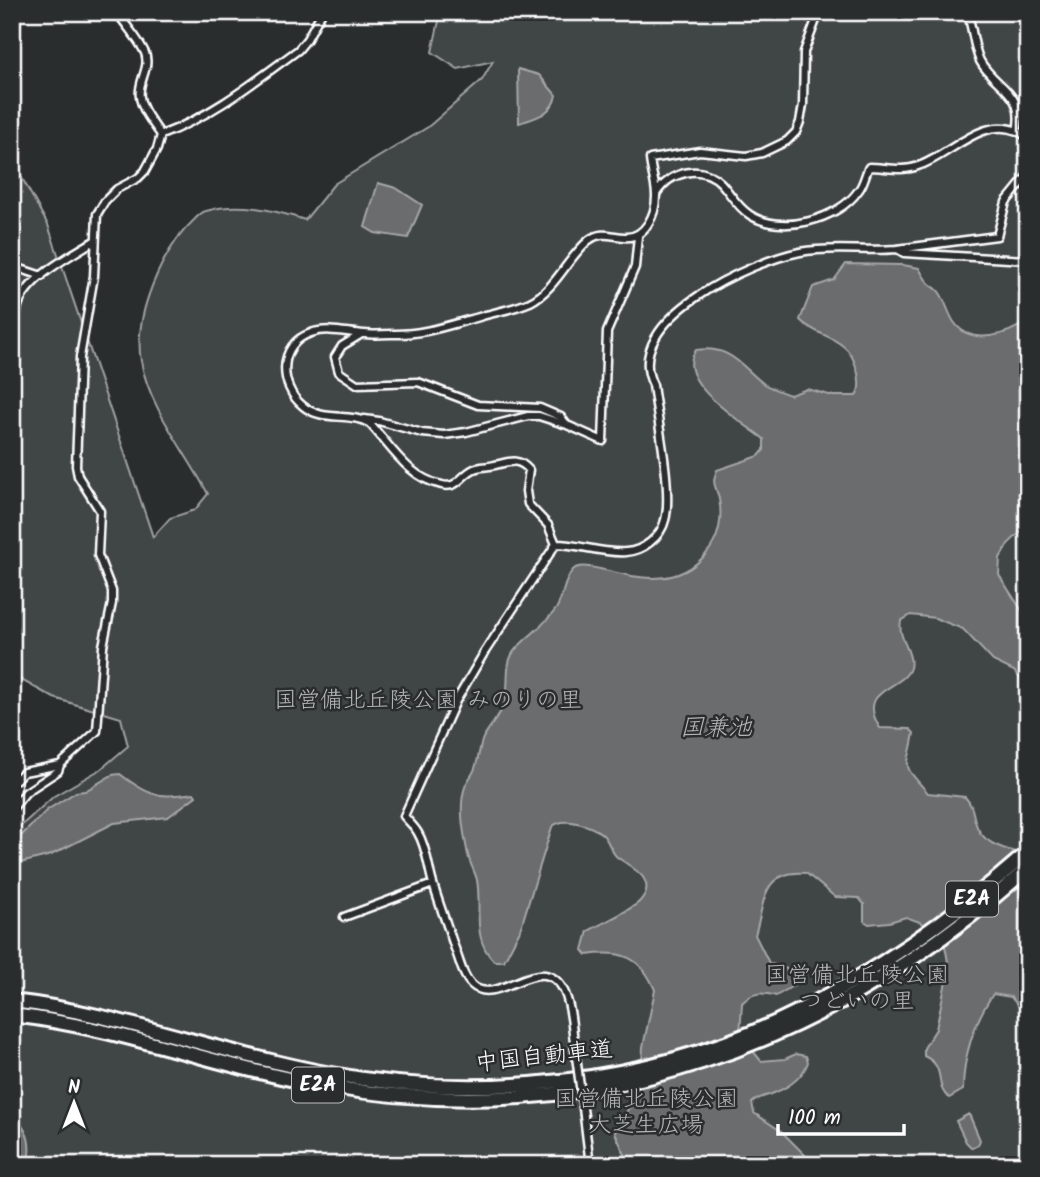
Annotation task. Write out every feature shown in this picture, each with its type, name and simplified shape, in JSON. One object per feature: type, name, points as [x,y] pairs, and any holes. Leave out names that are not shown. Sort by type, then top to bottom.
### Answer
[{"type":"highway","name":"中国自動車道","points":[[12,1015],[107,1033],[291,1079],[370,1093],[416,1097],[550,1095],[716,1059],[913,943],[994,882],[1028,852]]},
{"type":"highway","name":"中国自動車道","points":[[754,1038],[839,1004],[923,952],[1028,868]]},
{"type":"highway","name":"中国自動車道","points":[[12,1002],[110,1020],[281,1064],[370,1081],[447,1086],[505,1086],[628,1076]]},
{"type":"street","points":[[117,12],[146,55],[146,69],[139,96],[145,112],[161,135]]},
{"type":"street","points":[[161,135],[183,127],[221,105],[298,50],[322,12]]},
{"type":"street","points":[[656,195],[650,159],[700,151],[737,156],[753,155],[772,149],[792,136],[798,128],[802,110],[804,52],[819,12]]},
{"type":"street","points":[[967,12],[981,62],[1016,102],[1017,131]]},
{"type":"street","points":[[638,236],[596,236],[584,245],[546,290],[520,306],[418,334],[332,331],[309,333],[292,348],[284,372],[290,394],[309,411],[379,421],[422,433],[444,435],[466,432],[528,416],[539,416],[568,425],[603,441],[607,332],[635,267],[638,236],[649,222],[656,195],[664,183],[686,172],[701,172],[717,180],[738,205],[758,220],[772,223],[818,220],[834,213],[853,198],[862,186],[869,167],[911,168],[926,163],[987,129],[1002,127],[1028,137]]},
{"type":"street","points":[[12,809],[26,792],[58,771],[60,765],[97,731],[103,646],[112,603],[110,582],[98,555],[100,510],[78,476],[75,451],[80,357],[95,262],[94,241],[100,208],[117,189],[138,178],[145,171],[161,135]]},
{"type":"street","points":[[556,544],[627,552],[650,543],[661,530],[666,519],[666,485],[653,385],[649,378],[649,362],[655,338],[681,307],[742,273],[788,255],[832,249],[897,249],[997,236],[1006,202],[1028,175]]},
{"type":"street","points":[[12,360],[16,348],[17,308],[23,295],[50,268],[94,241]]},
{"type":"street","points":[[897,249],[904,253],[1028,260]]},
{"type":"street","points":[[12,266],[42,276]]},
{"type":"street","points":[[364,334],[342,346],[335,357],[339,372],[352,382],[418,382],[478,405],[540,408],[561,417],[568,425]]},
{"type":"street","points":[[362,419],[384,438],[402,462],[440,485],[456,484],[476,468],[507,461],[522,464],[528,470],[528,504],[548,525],[556,544]]},
{"type":"street","points":[[556,544],[484,653],[456,701],[404,816],[419,834],[433,884],[460,961],[471,984],[478,989],[498,990],[531,975],[543,975],[562,988],[575,1049],[590,1165]]},
{"type":"street","points":[[12,783],[24,772],[60,765]]},
{"type":"street","points":[[344,917],[433,884]]},
{"type":"green space","name":"国営備北丘陵公園 みのりの里","points":[[441,12],[1028,12],[1028,1165],[12,1165],[12,834],[54,796],[101,769],[128,746],[121,718],[54,698],[12,675],[12,160],[48,225],[153,537],[170,518],[195,510],[208,494],[160,413],[141,361],[141,324],[152,285],[161,266],[182,233],[204,212],[218,208],[243,207],[268,210],[305,220],[334,184],[428,127],[482,80],[493,61],[458,69],[432,52]]},
{"type":"water","points":[[518,69],[539,75],[556,95],[547,111],[519,123]]},
{"type":"water","points":[[378,183],[396,188],[422,205],[408,238],[375,233],[365,227]]},
{"type":"water","name":"国兼池","points":[[846,264],[903,265],[919,268],[940,293],[954,322],[961,330],[970,334],[1001,334],[1028,320],[1028,525],[1008,544],[1000,558],[999,575],[1026,617],[1028,687],[1014,671],[993,661],[963,629],[935,618],[911,615],[901,621],[900,627],[910,656],[910,668],[906,675],[877,697],[873,705],[880,728],[910,729],[914,733],[908,760],[909,770],[928,793],[965,797],[983,836],[996,845],[1028,856],[1028,1018],[1011,997],[993,994],[980,1016],[971,1040],[963,1090],[949,1098],[944,1093],[936,1066],[924,1056],[924,1048],[936,1029],[949,967],[945,946],[920,922],[906,917],[869,924],[864,921],[864,904],[859,898],[835,897],[806,873],[781,876],[768,890],[755,935],[769,963],[790,970],[803,980],[776,996],[758,994],[746,999],[742,1003],[740,1035],[761,1061],[785,1059],[796,1054],[806,1056],[806,1067],[795,1081],[752,1103],[754,1113],[781,1131],[815,1165],[627,1165],[627,1159],[615,1133],[617,1125],[631,1105],[641,1078],[643,1047],[655,990],[643,969],[628,958],[610,954],[587,955],[583,950],[588,931],[640,901],[647,887],[645,881],[636,870],[615,855],[604,836],[597,831],[577,823],[557,824],[552,827],[520,930],[504,961],[494,961],[482,943],[480,933],[477,880],[463,830],[463,795],[473,773],[483,738],[506,700],[511,656],[556,609],[573,570],[582,567],[595,568],[649,578],[669,576],[688,569],[706,554],[719,528],[720,506],[714,482],[717,470],[759,456],[764,450],[764,439],[727,412],[702,388],[694,375],[691,362],[696,350],[708,349],[727,354],[764,384],[790,395],[807,389],[833,396],[856,396],[859,377],[847,350],[800,320],[813,287],[834,280]]},
{"type":"water","points":[[120,774],[154,794],[194,793],[196,796],[168,817],[114,823],[51,855],[13,865],[12,845],[47,810],[76,792],[85,791],[112,775]]},
{"type":"water","points":[[969,1114],[980,1140],[978,1145],[972,1148],[966,1142],[956,1121]]},
{"type":"water","points":[[12,1116],[25,1130],[29,1142],[28,1161],[22,1165],[12,1165]]},
{"type":"park label","name":"国営備北丘陵公園 つどいの里","points":[[857,989]]},
{"type":"park label","name":"国営備北丘陵公園 大芝生広場","points":[[646,1113]]}]
